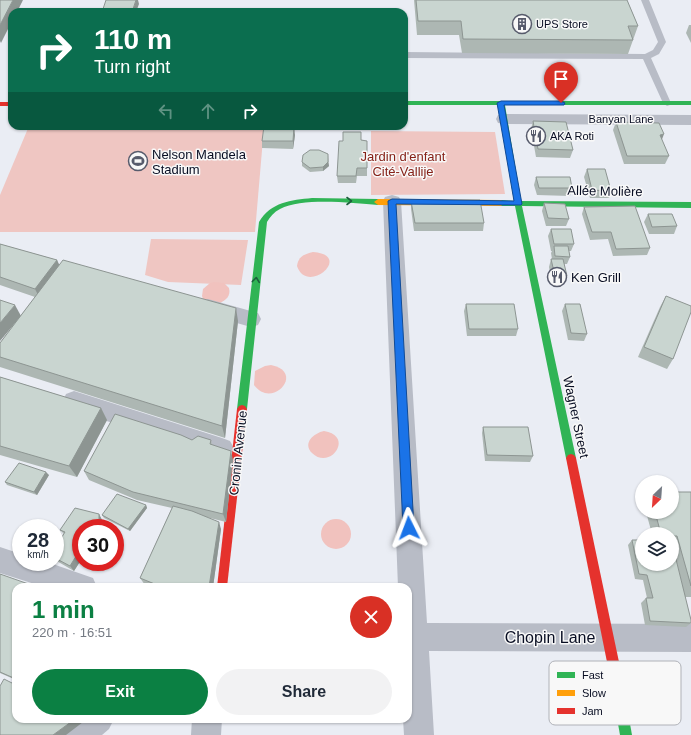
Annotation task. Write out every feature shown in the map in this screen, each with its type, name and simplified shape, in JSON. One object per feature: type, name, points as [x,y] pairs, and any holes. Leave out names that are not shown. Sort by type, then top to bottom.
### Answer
[{"type":"street","points":[[408,103],[502,111],[691,103]]},
{"type":"street","name":"Banyan Lane","points":[[502,111],[691,120]]},
{"type":"street","name":"Wagner Street","points":[[502,111],[518,204],[613,661]]},
{"type":"street","name":"Cronin Avenue","points":[[222,583],[263,222],[269,212],[284,204],[310,201],[392,201]]},
{"type":"street","points":[[392,201],[409,583]]},
{"type":"street","name":"Allée Molière","points":[[392,201],[518,204],[691,205]]},
{"type":"street","points":[[190,302],[251,319]]},
{"type":"street","points":[[56,396],[238,454]]},
{"type":"street","points":[[0,560],[72,583]]},
{"type":"street","name":"Chopin Lane","points":[[412,637],[691,638]]},
{"type":"street","points":[[412,651],[418,735]]},
{"type":"street","points":[[78,735],[94,723]]},
{"type":"street","points":[[206,735],[207,723]]},
{"type":"street","name":"Wagner Street","points":[[624,725],[626,735]]},
{"type":"lane","points":[[408,55],[646,57],[656,52],[662,42],[646,0]]},
{"type":"lane","points":[[646,57],[667,103]]},
{"type":"green space","name":"Nelson Mandela Stadium","points":[[27,130],[264,130],[255,232],[0,232],[0,195]]},
{"type":"green space","name":"Jardin d'enfant Cité-Vallije","points":[[371,131],[495,132],[505,194],[371,195]]},
{"type":"green space","points":[[151,239],[248,240],[241,285],[168,282],[145,275]]},
{"type":"shaded area","points":[[313,252],[324,255],[329,260],[329,266],[317,276],[309,277],[302,274],[297,266],[302,256]]},
{"type":"shaded area","points":[[210,283],[224,283],[229,288],[228,297],[220,303],[203,299],[202,296],[203,289]]},
{"type":"shaded area","points":[[271,365],[281,369],[286,375],[286,381],[277,392],[261,392],[254,385],[255,371]]},
{"type":"shaded area","points":[[324,431],[333,434],[338,439],[339,445],[332,455],[326,458],[319,457],[312,453],[308,446],[310,439],[313,436]]},
{"type":"shaded area","points":[[336,519],[342,520],[350,528],[350,540],[342,548],[336,549],[330,548],[322,540],[321,534],[322,528],[330,520]]},
{"type":"building","points":[[0,0],[13,0],[8,8],[0,25]]},
{"type":"building","points":[[106,0],[136,0],[133,8],[103,8]]},
{"type":"building","name":"UPS Store","points":[[416,0],[627,0],[638,26],[628,26],[633,40],[463,39],[461,21],[418,21]]},
{"type":"building","points":[[533,121],[566,122],[573,150],[538,149]]},
{"type":"building","points":[[616,122],[659,123],[664,134],[660,135],[669,156],[627,156]]},
{"type":"building","points":[[263,130],[294,130],[293,141],[262,141]]},
{"type":"building","points":[[343,132],[361,132],[361,140],[367,141],[367,168],[357,168],[356,176],[337,176],[339,141],[343,141]]},
{"type":"building","points":[[310,150],[319,150],[328,154],[328,162],[323,167],[310,168],[302,162],[303,155]]},
{"type":"building","points":[[587,169],[605,169],[611,191],[592,190]]},
{"type":"building","points":[[536,177],[570,177],[572,188],[539,188]]},
{"type":"building","points":[[480,200],[484,223],[415,223],[411,201]]},
{"type":"building","points":[[544,203],[565,204],[569,219],[548,218]]},
{"type":"building","points":[[635,206],[650,248],[616,249],[611,232],[592,232],[584,207]]},
{"type":"building","points":[[648,214],[672,214],[677,226],[652,227]]},
{"type":"building","points":[[551,229],[571,229],[574,244],[554,244]]},
{"type":"building","points":[[0,244],[57,260],[35,289],[0,277]]},
{"type":"building","points":[[554,246],[568,246],[570,257],[555,256]]},
{"type":"building","points":[[551,259],[563,259],[567,276],[555,276]]},
{"type":"building","points":[[63,260],[236,308],[222,426],[0,357],[0,343]]},
{"type":"building","points":[[666,296],[691,306],[691,312],[673,359],[644,347]]},
{"type":"building","points":[[0,300],[15,305],[0,323]]},
{"type":"building","points":[[466,304],[514,304],[518,329],[469,329]]},
{"type":"building","points":[[565,304],[580,304],[587,334],[571,333]]},
{"type":"building","points":[[0,377],[101,408],[69,466],[0,446]]},
{"type":"building","points":[[115,414],[181,435],[192,440],[198,436],[211,440],[210,444],[231,451],[223,514],[133,492],[84,471]]},
{"type":"building","points":[[483,427],[528,427],[533,456],[487,455]]},
{"type":"building","points":[[19,463],[46,472],[34,492],[5,482]]},
{"type":"building","points":[[679,492],[691,492],[691,586],[679,543],[679,527],[659,527],[657,519],[679,519]]},
{"type":"building","points":[[117,494],[146,505],[128,529],[124,527],[124,519],[109,519],[102,515]]},
{"type":"building","points":[[173,506],[192,511],[219,522],[210,583],[152,583],[140,578]]},
{"type":"building","points":[[75,508],[99,514],[99,519],[72,519],[72,563],[70,566],[64,563],[64,524]]},
{"type":"building","points":[[632,540],[635,540],[635,555]]},
{"type":"building","points":[[638,571],[679,571],[691,623],[650,621],[646,598],[653,598],[647,575],[639,574]]},
{"type":"building","points":[[0,574],[26,583],[12,583],[12,677],[0,672]]},
{"type":"building","points":[[4,679],[12,683],[12,723],[70,723],[53,735],[0,735],[0,686]]},
{"type":"traffic: fast","points":[[408,103],[691,103]]},
{"type":"traffic: fast","points":[[501,103],[518,204],[571,458]]},
{"type":"traffic: fast","points":[[242,409],[263,222],[270,213],[278,207],[299,201],[341,200],[378,202]]},
{"type":"traffic: fast","points":[[501,203],[691,205]]},
{"type":"traffic: fast","points":[[624,725],[626,735]]},
{"type":"traffic: slow","points":[[378,202],[501,203]]},
{"type":"traffic: jam","points":[[0,104],[8,104]]},
{"type":"traffic: jam","points":[[222,583],[242,409]]},
{"type":"traffic: jam","points":[[571,458],[613,661]]},
{"type":"place","name":"UPS Store","points":[[522,24]]},
{"type":"place","name":"AKA Roti","points":[[536,136]]},
{"type":"place","name":"Nelson Mandela Stadium","points":[[138,161]]},
{"type":"place","name":"Ken Grill","points":[[557,277]]},
{"type":"route","points":[[409,528],[392,201],[518,204],[501,103],[561,103]]}]
